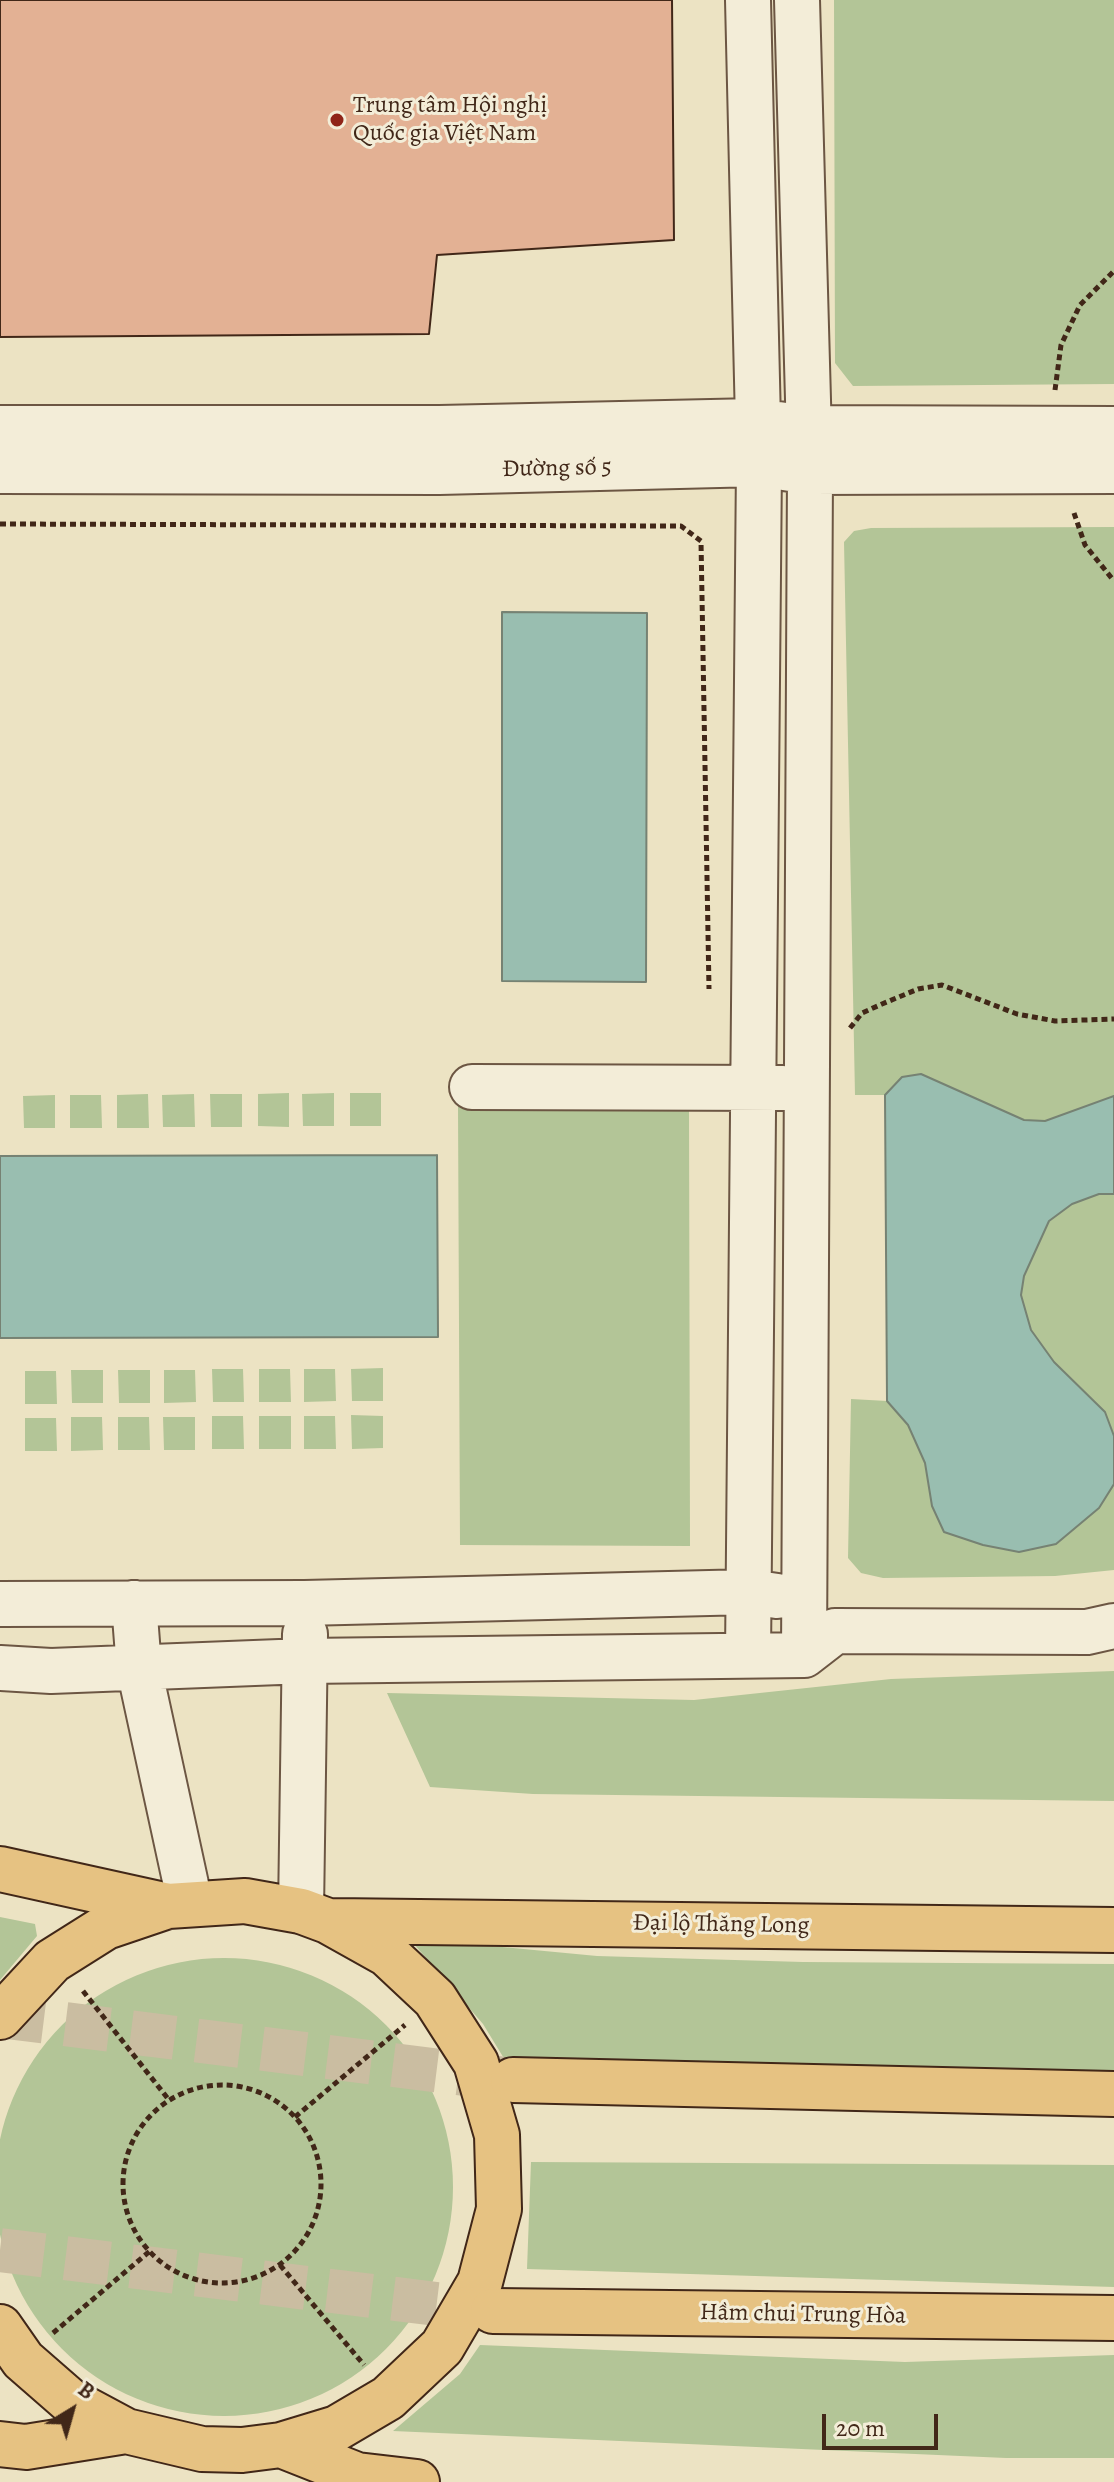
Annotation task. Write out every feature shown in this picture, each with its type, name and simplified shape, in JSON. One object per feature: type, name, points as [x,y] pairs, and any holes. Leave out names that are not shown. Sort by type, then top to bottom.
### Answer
[{"type":"main road","points":[[0,1869],[179,1904],[245,1901],[314,1916],[387,1954],[435,1999],[476,2063],[497,2135],[499,2209],[480,2282],[442,2347],[388,2398],[337,2428],[281,2445],[242,2450],[202,2449],[126,2431],[70,2401],[11,2344]]},
{"type":"main road","points":[[0,2017],[52,1961],[106,1927],[179,1904]]},
{"type":"main road","name":"Đại lộ Thăng Long","points":[[314,1916],[1114,1930]]},
{"type":"main road","points":[[513,2080],[1114,2094]]},
{"type":"main road","name":"Hầm chui Trung Hòa","points":[[493,2311],[1114,2318]]},
{"type":"main road","points":[[0,2444],[26,2447],[126,2431]]},
{"type":"main road","points":[[281,2445],[357,2475],[417,2482]]},
{"type":"lane","points":[[748,0],[759,464],[748,1654]]},
{"type":"lane","points":[[797,0],[810,472],[803,1601],[820,1643]]},
{"type":"lane","name":"Đường số 5","points":[[0,428],[439,428],[756,421],[808,428],[1114,429]]},
{"type":"lane","name":"Đường số 5","points":[[0,471],[439,472],[759,464],[810,472],[1114,471]]},
{"type":"lane","points":[[472,1087],[806,1087]]},
{"type":"lane","points":[[0,1604],[304,1603],[750,1592],[803,1601]]},
{"type":"lane","points":[[134,1603],[139,1668],[179,1904]]},
{"type":"lane","points":[[304,1603],[314,1916]]},
{"type":"lane","points":[[0,1668],[51,1671],[305,1661],[748,1654],[820,1643],[1087,1632],[1114,1626]]},
{"type":"path","points":[[1069,395],[1054,395],[1061,345],[1080,305],[1114,271]]},
{"type":"path","points":[[1058,513],[1087,513]]},
{"type":"path","points":[[1074,513],[1085,545],[1114,581]]},
{"type":"path","points":[[0,524],[681,526],[701,541],[709,1004]]},
{"type":"path","points":[[847,1031],[862,1013],[918,989],[942,985],[1030,1016],[1055,1021],[1114,1019]]},
{"type":"path","points":[[52,1961],[90,1998],[169,2100]]},
{"type":"path","points":[[295,2117],[435,1999]]},
{"type":"path","points":[[225,2085],[264,2094],[295,2117],[318,2159],[320,2195],[310,2229],[298,2249],[280,2265],[262,2275],[223,2283],[183,2274],[150,2251],[134,2227],[125,2200],[124,2171],[132,2143],[147,2119],[169,2100],[196,2089],[225,2085]]},
{"type":"path","points":[[11,2344],[150,2251]]},
{"type":"path","points":[[280,2265],[388,2398]]},
{"type":"shaded area","points":[[834,0],[1114,0],[1114,384],[853,386],[835,363]]},
{"type":"shaded area","points":[[1114,527],[1114,1096],[1045,1121],[1024,1120],[921,1074],[902,1078],[885,1095],[855,1095],[844,542],[854,531],[871,528]]},
{"type":"shaded area","points":[[502,612],[647,613],[646,982],[502,981]]},
{"type":"shaded area","points":[[921,1074],[1024,1120],[1045,1121],[1114,1096],[1114,1194],[1099,1194],[1072,1204],[1049,1221],[1024,1276],[1021,1295],[1031,1330],[1054,1362],[1105,1412],[1114,1436],[1114,1484],[1099,1508],[1056,1544],[1019,1552],[983,1545],[944,1532],[932,1506],[925,1463],[908,1425],[887,1401],[885,1095],[902,1077]]},
{"type":"shaded area","points":[[289,1093],[289,1127],[258,1126],[258,1094]]},
{"type":"shaded area","points":[[334,1093],[334,1126],[303,1126],[302,1094]]},
{"type":"shaded area","points":[[350,1093],[381,1093],[381,1126],[350,1126]]},
{"type":"shaded area","points":[[148,1094],[149,1128],[117,1128],[117,1095]]},
{"type":"shaded area","points":[[194,1094],[195,1127],[163,1127],[162,1095]]},
{"type":"shaded area","points":[[210,1094],[242,1094],[242,1127],[211,1127]]},
{"type":"shaded area","points":[[55,1095],[55,1128],[24,1128],[23,1096]]},
{"type":"shaded area","points":[[70,1095],[101,1095],[102,1128],[70,1128]]},
{"type":"shaded area","points":[[458,1107],[689,1108],[690,1546],[460,1545]]},
{"type":"shaded area","points":[[437,1155],[438,1337],[0,1338],[0,1156]]},
{"type":"shaded area","points":[[1099,1194],[1114,1194],[1114,1436],[1105,1412],[1054,1362],[1031,1330],[1021,1295],[1024,1276],[1049,1221],[1072,1204]]},
{"type":"shaded area","points":[[383,1368],[383,1401],[352,1401],[351,1369]]},
{"type":"shaded area","points":[[212,1369],[243,1369],[244,1402],[213,1402]]},
{"type":"shaded area","points":[[259,1369],[290,1369],[291,1402],[259,1402]]},
{"type":"shaded area","points":[[304,1369],[335,1369],[336,1401],[304,1402]]},
{"type":"shaded area","points":[[71,1370],[103,1370],[103,1403],[72,1403]]},
{"type":"shaded area","points":[[118,1370],[150,1370],[150,1403],[119,1403]]},
{"type":"shaded area","points":[[164,1370],[195,1370],[196,1402],[164,1403]]},
{"type":"shaded area","points":[[25,1371],[56,1371],[57,1404],[25,1404]]},
{"type":"shaded area","points":[[851,1399],[887,1401],[908,1425],[925,1463],[932,1506],[944,1532],[983,1545],[1019,1552],[1099,1508],[1114,1484],[1114,1570],[1055,1576],[883,1578],[861,1573],[848,1558]]},
{"type":"shaded area","points":[[351,1415],[383,1416],[383,1448],[352,1449]]},
{"type":"shaded area","points":[[212,1416],[243,1416],[244,1449],[212,1449]]},
{"type":"shaded area","points":[[259,1416],[291,1416],[291,1449],[259,1449]]},
{"type":"shaded area","points":[[304,1416],[335,1416],[336,1449],[304,1449]]},
{"type":"shaded area","points":[[71,1417],[102,1417],[103,1450],[71,1451]]},
{"type":"shaded area","points":[[118,1417],[149,1417],[150,1450],[118,1450]]},
{"type":"shaded area","points":[[163,1417],[195,1417],[195,1450],[164,1450]]},
{"type":"shaded area","points":[[25,1418],[56,1418],[57,1451],[25,1451]]},
{"type":"shaded area","points":[[1114,1671],[1114,1801],[533,1794],[430,1787],[387,1693],[694,1700],[891,1679]]},
{"type":"shaded area","points":[[0,1917],[35,1924],[37,1936],[0,1980]]},
{"type":"shaded area","points":[[429,1940],[597,1956],[803,1962],[1114,1964],[1114,2075],[505,2060],[483,2024],[414,1944]]},
{"type":"shaded area","points":[[224,1958],[269,1962],[312,1975],[352,1996],[386,2025],[415,2059],[436,2099],[449,2142],[453,2187],[449,2232],[436,2275],[415,2315],[386,2349],[352,2378],[312,2399],[269,2412],[224,2416],[179,2412],[136,2399],[96,2378],[62,2349],[33,2315],[12,2275],[-1,2232],[-5,2187],[-1,2142],[12,2099],[33,2059],[62,2025],[96,1996],[136,1975],[179,1962]]},
{"type":"shaded area","points":[[531,2162],[1114,2165],[1114,2287],[527,2269]]},
{"type":"shaded area","points":[[480,2345],[905,2362],[1114,2355],[1114,2458],[1006,2458],[393,2431],[460,2374]]},
{"type":"building","name":"Trung tâm Hội nghị Quốc gia Việt Nam","points":[[0,0],[672,0],[674,240],[437,255],[429,334],[0,337]]},
{"type":"tunnel","points":[[0,2016],[513,2080]]},
{"type":"tunnel","points":[[0,2250],[493,2311]]},
{"type":"place","name":"Trung tâm Hội nghị Quốc gia Việt Nam","points":[[337,120]]}]
